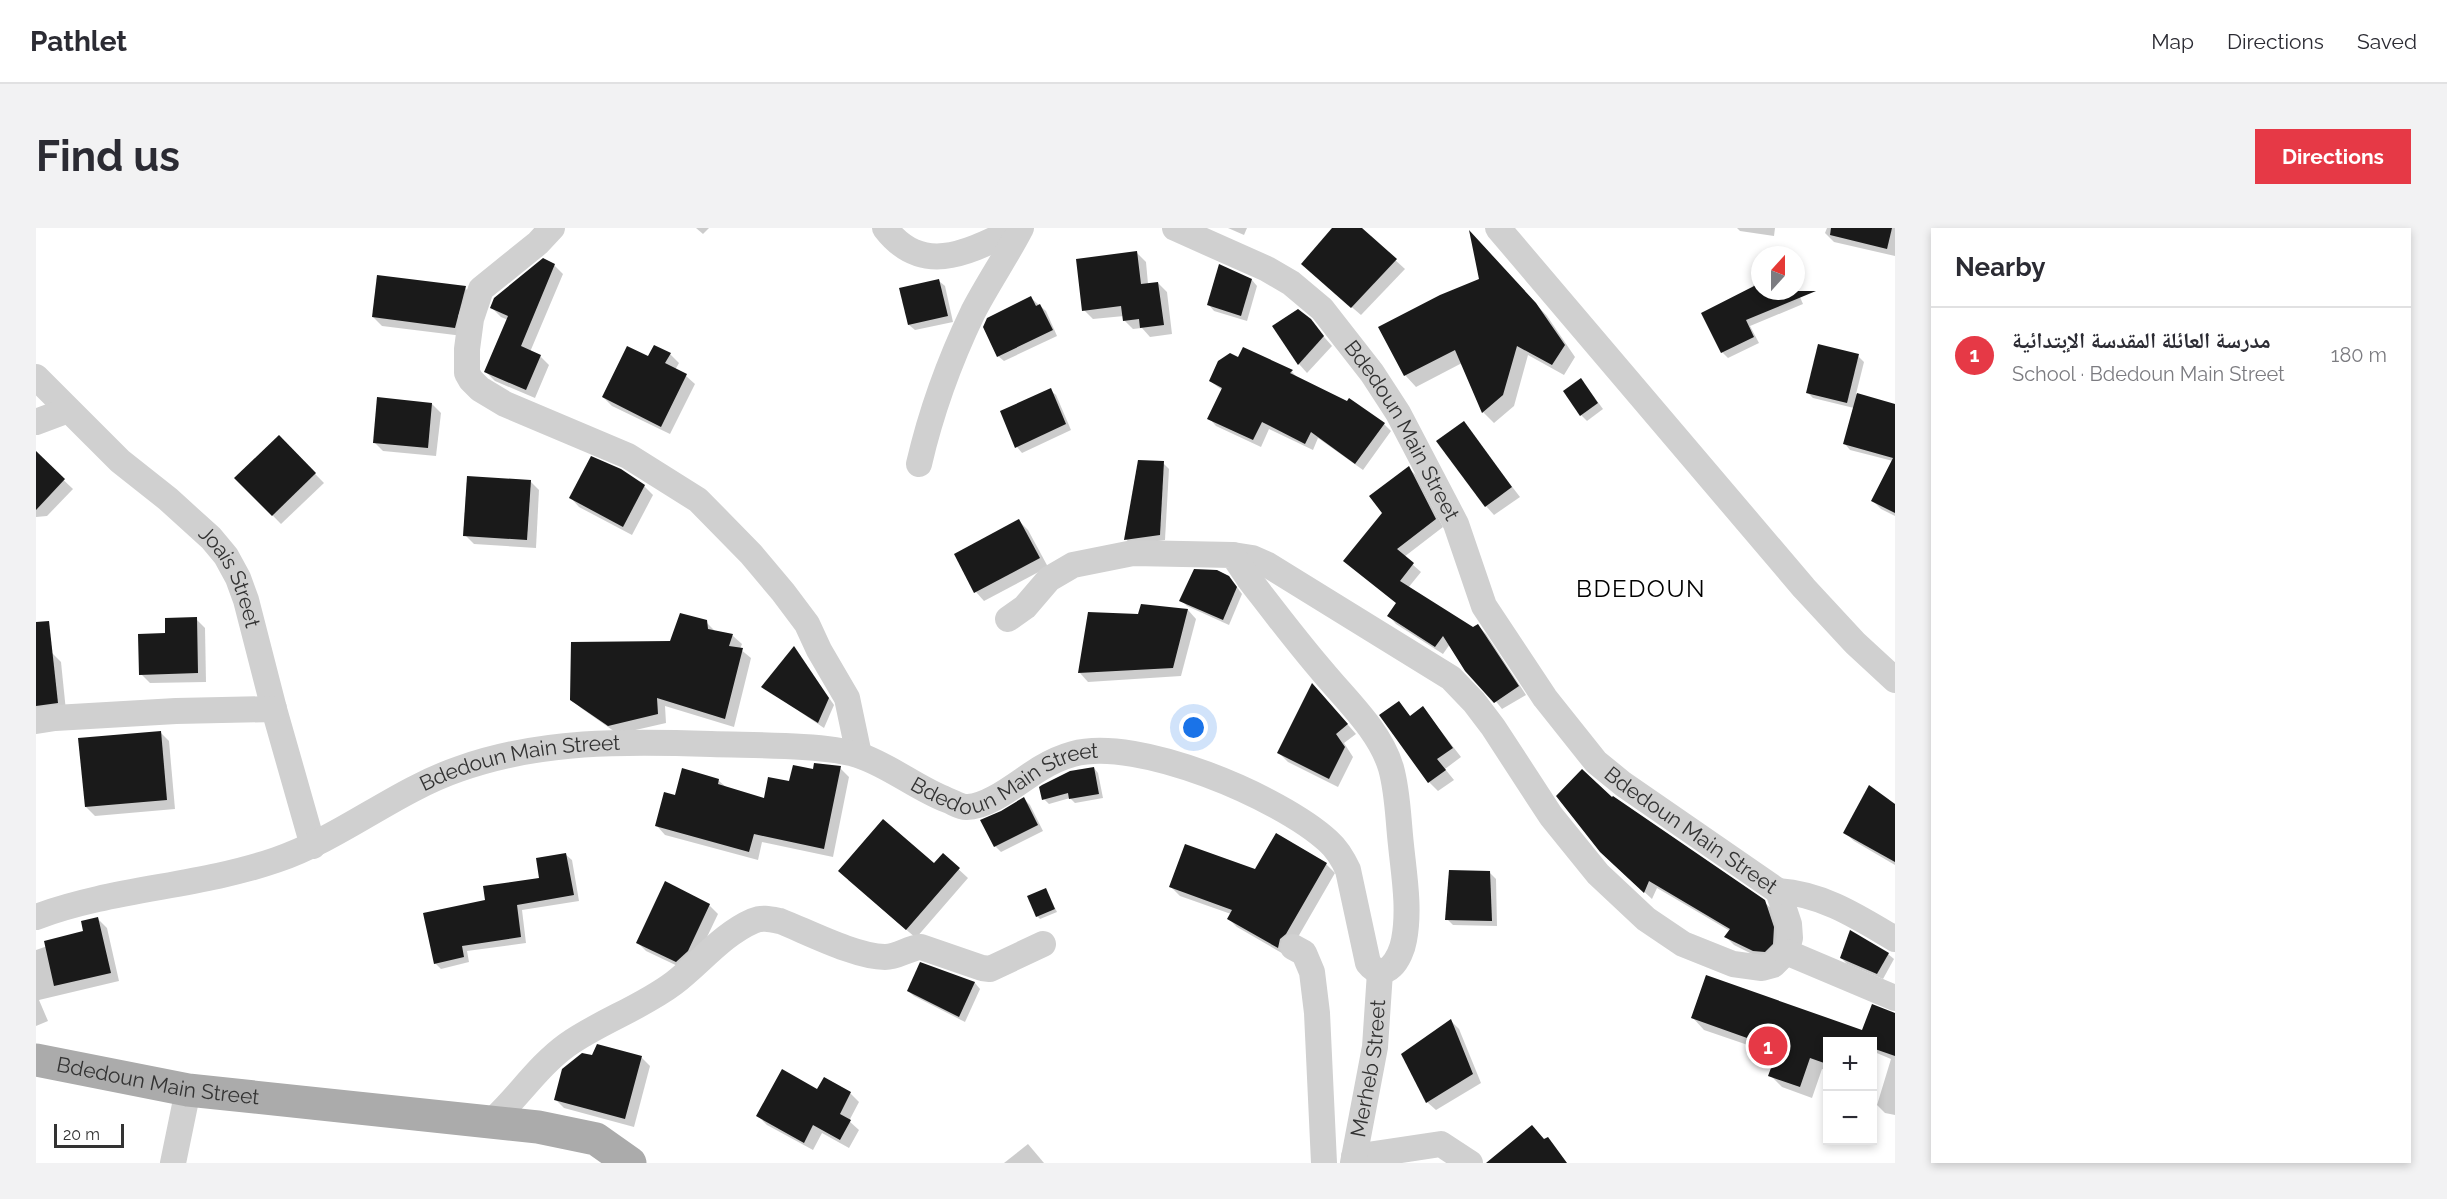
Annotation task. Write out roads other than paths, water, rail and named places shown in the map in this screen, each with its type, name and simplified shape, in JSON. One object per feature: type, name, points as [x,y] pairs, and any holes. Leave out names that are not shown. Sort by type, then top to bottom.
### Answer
[{"type":"main road","name":"Bdedoun Main Street","points":[[36,1060],[188,1090],[494,1120],[571,1132],[596,1139],[630,1163]]},
{"type":"street","points":[[552,228],[538,243],[481,289],[471,319],[467,349],[467,373],[471,380],[480,389],[505,404],[628,456],[698,500],[751,554],[783,591],[807,624],[819,650],[847,698],[859,755]]},
{"type":"street","points":[[885,228],[900,244],[912,252],[940,257],[974,248],[1020,228]]},
{"type":"street","points":[[919,464],[937,399],[957,349],[982,295],[1004,261],[1020,228]]},
{"type":"street","name":"Bdedoun Main Street","points":[[1176,228],[1291,282],[1322,309],[1372,373],[1398,413],[1456,524],[1484,606],[1545,698],[1596,762],[1778,891],[1789,924],[1790,938],[1786,952]]},
{"type":"street","points":[[1498,228],[1804,588],[1855,643],[1895,680]]},
{"type":"street","name":"Joais Street","points":[[36,377],[120,461],[168,499],[211,538],[226,556],[238,578],[246,600],[313,846]]},
{"type":"street","points":[[36,422],[68,410]]},
{"type":"street","points":[[1008,619],[1025,607],[1049,579],[1073,565],[1133,553],[1192,553],[1252,558],[1268,565],[1451,678],[1474,702],[1551,816],[1598,874],[1646,919],[1683,944],[1733,964],[1762,968],[1773,965],[1786,952],[1895,998]]},
{"type":"street","points":[[1233,555],[1270,607],[1360,715],[1385,753],[1390,766],[1406,882],[1405,930],[1401,954],[1387,971],[1380,972]]},
{"type":"street","points":[[36,722],[55,718],[176,711],[274,709]]},
{"type":"street","name":"Bdedoun Main Street","points":[[36,918],[87,902],[230,873],[274,861],[313,846],[354,820],[457,769],[498,757],[554,746],[663,742],[805,747],[859,755],[936,796],[965,807],[977,805],[994,797],[1052,763],[1074,754],[1107,751],[1149,758],[1226,781],[1294,816],[1330,843],[1341,856],[1352,882],[1368,963],[1372,969],[1380,972]]},
{"type":"street","points":[[1778,891],[1810,896],[1837,905],[1890,929]]},
{"type":"street","points":[[494,1120],[539,1069],[567,1045],[673,983],[731,935],[756,919],[768,918],[780,921],[874,957],[893,957],[912,948],[921,947],[990,969],[1043,944]]},
{"type":"street","points":[[1293,947],[1304,954],[1312,972],[1317,1012],[1324,1163]]},
{"type":"street","name":"Merheb Street","points":[[1354,1160],[1376,1047],[1380,972]]},
{"type":"street","points":[[173,1163],[188,1090]]},
{"type":"street","points":[[1354,1160],[1441,1144],[1470,1163]]},
{"type":"place","name":"مدرسة العائلة المقدسة الإبتدائية","points":[[1768,1046]]},
{"type":"district","name":"BDEDOUN","points":[[1641,589]]}]
